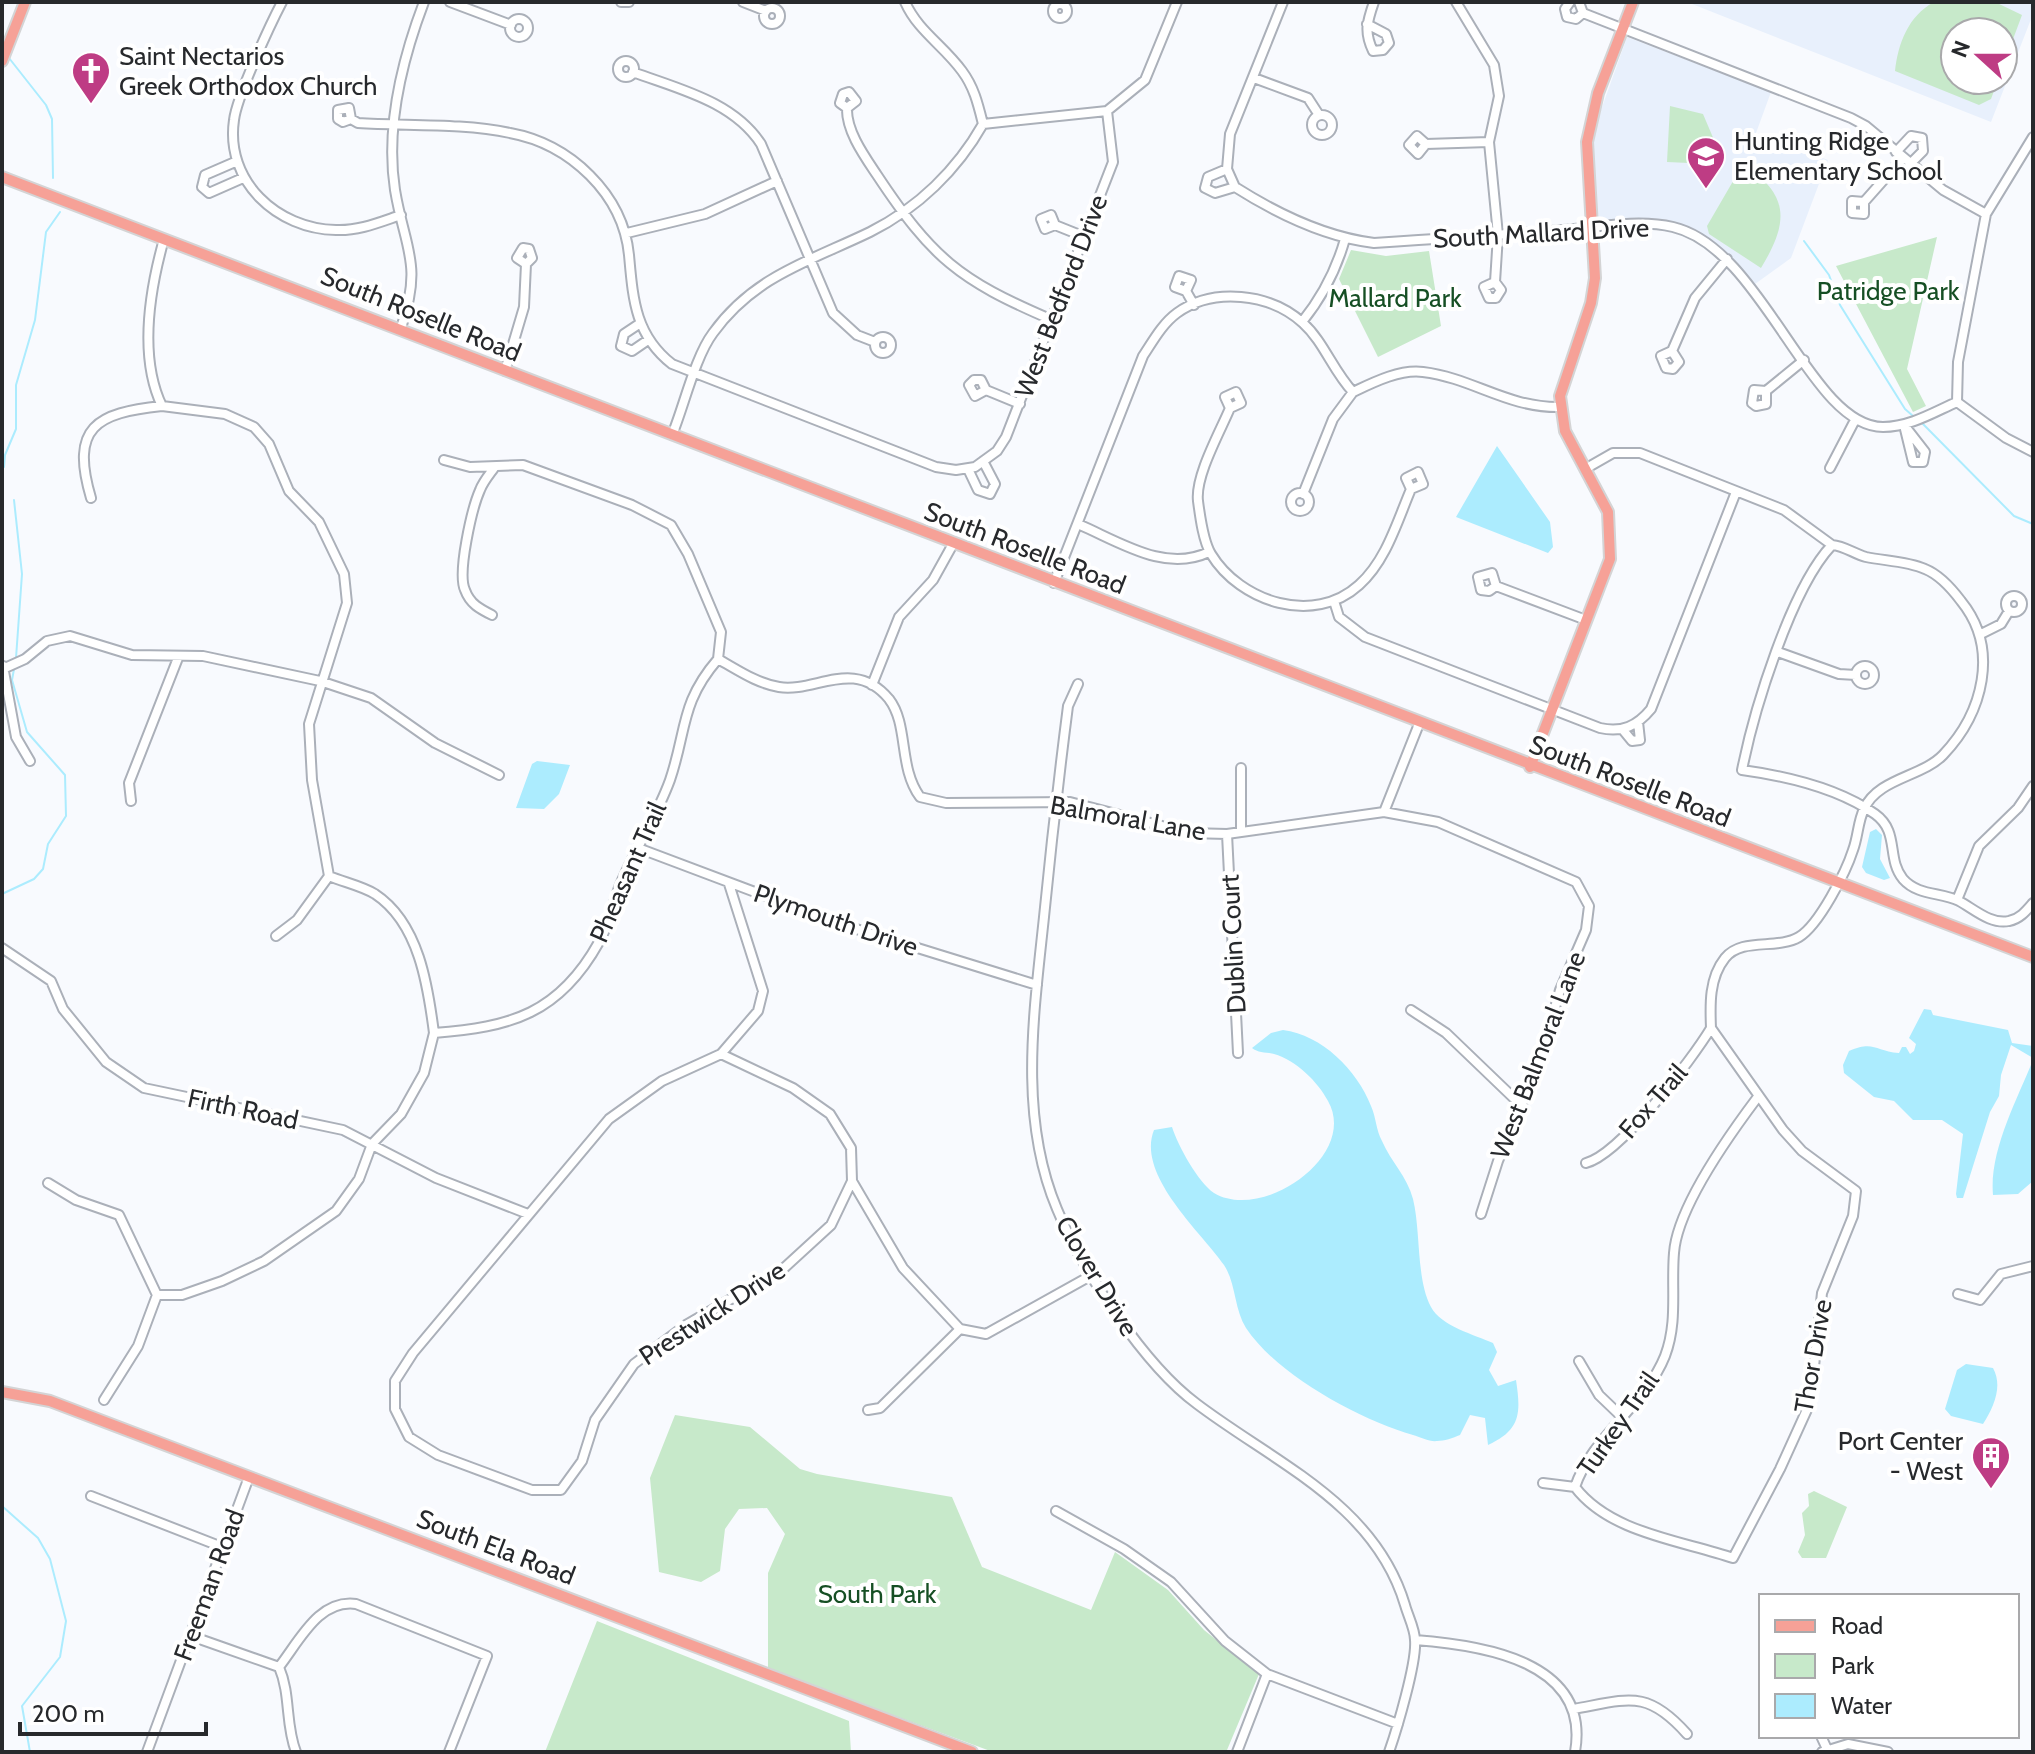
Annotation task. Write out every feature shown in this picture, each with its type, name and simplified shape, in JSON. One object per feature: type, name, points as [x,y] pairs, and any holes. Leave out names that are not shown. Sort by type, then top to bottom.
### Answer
[{"type":"main road","points":[[2,61],[25,2]]},
{"type":"main road","points":[[1530,767],[1610,559],[1611,535],[1604,503],[1565,431],[1560,407],[1562,383],[1593,290],[1587,142],[1598,93],[1633,2]]},
{"type":"main road","name":"South Roselle Road","points":[[2,177],[401,328],[1530,767],[2033,957]]},
{"type":"main road","name":"South Ela Road","points":[[2,1392],[50,1401],[972,1752]]},
{"type":"street","points":[[282,2],[234,118],[235,162],[243,178],[264,203],[309,225],[335,230],[362,228],[401,215]]},
{"type":"street","points":[[401,328],[411,300],[413,259],[395,188],[395,125],[404,60],[424,2]]},
{"type":"street","points":[[450,2],[511,25]]},
{"type":"street","points":[[621,2],[629,2]]},
{"type":"street","points":[[743,2],[766,11]]},
{"type":"street","points":[[672,435],[711,335],[736,305],[766,279],[873,230],[902,212],[941,181],[967,152],[983,124],[976,96],[963,72],[915,24],[905,2]]},
{"type":"street","points":[[983,124],[1107,111],[1145,80],[1177,2]]},
{"type":"street","points":[[1235,187],[1227,169],[1230,134],[1283,2]]},
{"type":"street","points":[[1367,24],[1374,2]]},
{"type":"street","points":[[1456,2],[1494,65],[1499,96],[1489,142],[1498,235],[1495,282]]},
{"type":"street","points":[[1570,2],[1565,9],[1567,17],[1576,19],[1583,13]]},
{"type":"street","points":[[1579,2],[1583,13],[1851,118],[1943,190],[1986,214]]},
{"type":"street","points":[[633,72],[712,102],[750,127],[761,144],[833,313],[857,335],[875,342]]},
{"type":"street","points":[[1254,78],[1308,98],[1319,115]]},
{"type":"street","points":[[847,108],[847,118],[865,157],[925,244],[952,268],[994,296],[1050,319]]},
{"type":"street","name":"West Bedford Drive","points":[[695,375],[936,467],[975,466],[1002,445],[1113,162],[1107,111]]},
{"type":"street","points":[[351,119],[358,123],[511,133],[548,146],[579,165],[597,181],[612,202],[627,233],[633,302],[639,324],[648,340],[672,364],[695,375]]},
{"type":"street","points":[[1957,402],[1958,362],[1986,214],[2033,137]]},
{"type":"street","points":[[1426,144],[1489,142]]},
{"type":"street","points":[[1864,202],[1903,158]]},
{"type":"street","points":[[235,162],[205,175],[202,187],[209,193],[243,178]]},
{"type":"street","name":"South Mallard Drive","points":[[1227,169],[1208,177],[1205,188],[1215,193],[1235,187],[1256,200],[1345,239],[1374,243],[1591,227],[1674,227],[1705,242],[1727,259],[1833,401],[1855,420]]},
{"type":"street","points":[[627,233],[705,214],[777,181]]},
{"type":"street","points":[[1055,225],[1085,237]]},
{"type":"street","points":[[162,406],[156,393],[149,332],[149,295],[164,239]]},
{"type":"street","points":[[1302,322],[1336,270],[1345,239]]},
{"type":"street","points":[[1672,351],[1695,298],[1727,259]]},
{"type":"street","points":[[505,371],[524,307],[526,264]]},
{"type":"street","points":[[1186,291],[1194,305]]},
{"type":"street","points":[[1054,583],[1143,356],[1160,329],[1177,313],[1218,296],[1248,297],[1279,308],[1302,322],[1320,344],[1334,372],[1353,392]]},
{"type":"street","points":[[639,324],[624,334],[621,346],[632,351],[648,340]]},
{"type":"street","points":[[1766,391],[1804,360]]},
{"type":"street","points":[[1303,494],[1333,419],[1353,392],[1384,377],[1422,371],[1514,403],[1560,407]]},
{"type":"street","points":[[986,390],[1020,404]]},
{"type":"street","points":[[1830,468],[1855,420],[1880,427],[1904,425],[1957,402]]},
{"type":"street","points":[[1957,402],[2006,438],[2033,452]]},
{"type":"street","points":[[91,498],[83,454],[86,435],[101,418],[127,410],[162,406],[225,414],[254,427],[269,444],[289,491],[319,522],[344,574],[347,603],[309,724],[312,780],[329,876],[302,914],[276,936]]},
{"type":"street","points":[[1230,408],[1207,462],[1197,497],[1209,552],[1230,578],[1263,600],[1298,606],[1334,601],[1358,586],[1380,561],[1411,489]]},
{"type":"street","points":[[1585,469],[1613,453],[1633,451],[1784,510],[1832,545],[1864,556],[1926,569],[1949,586],[1981,634],[1981,689],[1957,739],[1940,758],[1878,792],[1864,808],[1853,852],[1821,914],[1800,936],[1780,943],[1743,947],[1726,956],[1715,976],[1711,1028],[1757,1098]]},
{"type":"street","points":[[444,460],[470,467],[523,465],[632,505],[671,525],[688,554],[721,632],[718,659],[751,679],[782,688],[839,677],[872,685],[899,617],[933,580],[953,544]]},
{"type":"street","points":[[492,615],[474,605],[463,587],[468,537],[478,497],[494,468]]},
{"type":"street","points":[[1334,601],[1339,617],[1358,634],[1600,728],[1631,726],[1651,709],[1736,492]]},
{"type":"street","points":[[1078,524],[1167,561],[1191,560],[1209,552]]},
{"type":"street","points":[[1832,545],[1804,585],[1760,694],[1742,770],[1806,783],[1864,808],[1891,831],[1894,862],[1904,879],[1927,894],[1957,900],[2002,922],[2017,918],[2033,903]]},
{"type":"street","points":[[1496,586],[1586,620]]},
{"type":"street","points":[[1981,634],[2001,624],[2009,611]]},
{"type":"street","points":[[30,761],[16,737],[3,667],[25,659],[47,641],[70,636],[132,655],[203,656],[320,681],[371,698],[435,743],[499,775]]},
{"type":"street","points":[[1778,652],[1839,674],[1856,675]]},
{"type":"street","points":[[131,801],[129,783],[178,658]]},
{"type":"street","name":"Pheasant Trail","points":[[434,1033],[489,1029],[528,1015],[565,990],[600,941],[638,848],[670,781],[685,711],[698,684],[718,659]]},
{"type":"street","name":"Clover Drive","points":[[1078,684],[1068,706],[1037,985],[1032,1088],[1036,1150],[1057,1210],[1092,1275],[1142,1350],[1195,1403],[1299,1471],[1363,1527],[1397,1577],[1415,1640],[1398,1724],[1389,1752]]},
{"type":"street","name":"Balmoral Lane","points":[[872,685],[890,700],[899,723],[909,782],[920,797],[946,803],[1070,802],[1189,833],[1227,834],[1384,812],[1417,816],[1455,829],[1516,858],[1566,875],[1586,895]]},
{"type":"street","points":[[1384,812],[1419,724]]},
{"type":"street","points":[[1241,768],[1241,832]]},
{"type":"street","points":[[1957,900],[1979,846],[2018,808],[2033,786]]},
{"type":"street","name":"Dublin Court","points":[[1227,834],[1238,1053]]},
{"type":"street","name":"Plymouth Drive","points":[[638,848],[840,924],[1037,985]]},
{"type":"street","points":[[157,1295],[182,1295],[222,1281],[264,1261],[336,1211],[359,1179],[372,1144],[401,1114],[424,1073],[434,1033],[423,970],[401,921],[375,895],[329,876]]},
{"type":"street","points":[[528,1214],[609,1119],[662,1081],[721,1054],[758,1011],[763,991],[729,884]]},
{"type":"street","name":"West Balmoral Lane","points":[[1481,1214],[1498,1161],[1540,1061],[1560,990],[1586,930],[1589,906],[1586,895]]},
{"type":"street","name":"Firth Road","points":[[2,948],[51,981],[63,1009],[106,1062],[144,1088],[343,1130],[436,1178],[528,1214]]},
{"type":"street","points":[[1411,1010],[1446,1033],[1521,1105]]},
{"type":"street","name":"Fox Trail","points":[[1586,1163],[1600,1159],[1633,1126],[1679,1074],[1711,1028]]},
{"type":"street","points":[[721,1054],[793,1088],[830,1114],[851,1148],[852,1181],[903,1268],[960,1329],[986,1334],[1092,1275]]},
{"type":"street","name":"Thor Drive","points":[[1575,1487],[1586,1501],[1607,1516],[1733,1558],[1780,1469],[1810,1403],[1822,1293],[1853,1216],[1856,1191],[1802,1151],[1757,1098]]},
{"type":"street","name":"Turkey Trail","points":[[1575,1487],[1582,1467],[1645,1392],[1665,1357],[1671,1336],[1674,1250],[1682,1224],[1715,1154],[1757,1098]]},
{"type":"street","name":"Prestwick Drive","points":[[528,1214],[413,1353],[395,1381],[395,1409],[409,1437],[438,1455],[532,1490],[561,1490],[582,1461],[595,1420],[634,1364],[686,1325],[783,1269],[831,1225],[852,1181]]},
{"type":"street","points":[[48,1183],[76,1200],[119,1215],[157,1295],[138,1346],[104,1400]]},
{"type":"street","points":[[1958,1294],[1980,1300],[2001,1274],[2033,1266]]},
{"type":"street","points":[[868,1410],[880,1408],[960,1329]]},
{"type":"street","points":[[1579,1361],[1599,1395],[1623,1418]]},
{"type":"street","name":"Freeman Road","points":[[147,1752],[249,1477]]},
{"type":"street","points":[[1543,1483],[1575,1487]]},
{"type":"street","points":[[91,1496],[222,1547]]},
{"type":"street","points":[[1056,1511],[1124,1549],[1171,1582],[1225,1641],[1267,1674],[1398,1724]]},
{"type":"street","points":[[279,1667],[326,1608],[340,1602],[356,1604],[487,1656],[449,1752]]},
{"type":"street","points":[[191,1636],[279,1667],[288,1689],[289,1734],[296,1752]]},
{"type":"street","points":[[1415,1640],[1439,1642],[1523,1661],[1543,1671],[1574,1709],[1575,1752]]},
{"type":"street","points":[[1237,1752],[1267,1674]]},
{"type":"street","points":[[1574,1709],[1643,1700],[1667,1712],[1687,1734]]},
{"type":"street","points":[[152,1739],[156,1752]]},
{"type":"street","points":[[1824,1750],[1848,1744],[1888,1752]]},
{"type":"shaded area","points":[[1687,2],[2033,2],[2033,14],[2019,50],[2019,16],[1939,16],[1939,96],[2001,96],[1991,122]]},
{"type":"shaded area","name":"Hunting Ridge Elementary School","points":[[1627,37],[1771,92],[1756,133],[1828,160],[1791,258],[1755,284],[1714,243],[1685,228],[1665,221],[1598,221],[1592,149],[1595,127]]},
{"type":"green space","points":[[1934,2],[1995,2],[2022,15],[2019,23],[2019,16],[1939,16],[1939,89],[1895,71],[1906,32],[1925,8]]},
{"type":"green space","points":[[1957,96],[1992,96],[1979,105]]},
{"type":"green space","points":[[1670,106],[1703,114],[1720,154],[1711,164],[1667,162]]},
{"type":"green space","points":[[1743,164],[1770,187],[1780,210],[1777,237],[1761,268],[1709,234],[1707,226]]},
{"type":"green space","name":"Patridge Park","points":[[1937,237],[1907,369],[1926,406],[1913,412],[1836,266]]},
{"type":"green space","name":"Mallard Park","points":[[1351,250],[1386,256],[1429,251],[1441,326],[1378,357],[1339,279]]},
{"type":"green space","name":"South Park","points":[[675,1415],[750,1427],[800,1469],[952,1497],[982,1567],[1091,1610],[1115,1552],[1168,1590],[1204,1630],[1259,1674],[1227,1750],[993,1752],[768,1669],[768,1573],[785,1534],[767,1508],[739,1509],[725,1529],[720,1571],[701,1582],[659,1572],[650,1478]]},
{"type":"green space","points":[[1814,1491],[1847,1507],[1826,1558],[1802,1558],[1798,1552],[1805,1535],[1802,1513],[1809,1506],[1808,1494]]},
{"type":"green space","points":[[597,1621],[849,1721],[851,1752],[545,1752]]},
{"type":"water","points":[[1497,446],[1550,522],[1553,547],[1548,553],[1456,517]]},
{"type":"water","points":[[537,761],[570,765],[559,794],[544,809],[516,808],[532,764]]},
{"type":"water","points":[[1876,829],[1882,835],[1880,859],[1890,878],[1884,880],[1866,873],[1862,867],[1870,832]]},
{"type":"water","points":[[1924,1009],[1931,1010],[1933,1015],[2008,1030],[2012,1043],[2033,1046],[2033,1058],[2011,1045],[2001,1075],[1999,1096],[1990,1112],[1963,1198],[1957,1198],[1956,1194],[1963,1134],[1942,1120],[1913,1120],[1894,1101],[1874,1097],[1844,1073],[1843,1065],[1849,1051],[1857,1048],[1869,1046],[1899,1053],[1902,1047],[1906,1047],[1910,1054],[1914,1051],[1916,1044],[1909,1038]]},
{"type":"water","points":[[1283,1030],[1297,1033],[1324,1047],[1357,1080],[1371,1106],[1382,1141],[1413,1199],[1423,1283],[1431,1307],[1450,1325],[1493,1343],[1497,1352],[1489,1370],[1498,1386],[1516,1380],[1518,1411],[1513,1427],[1488,1445],[1485,1418],[1470,1415],[1460,1435],[1428,1440],[1369,1419],[1298,1379],[1246,1328],[1224,1265],[1162,1184],[1151,1147],[1154,1130],[1172,1127],[1202,1181],[1214,1193],[1234,1200],[1256,1199],[1279,1191],[1301,1178],[1318,1162],[1330,1143],[1334,1122],[1328,1101],[1298,1066],[1282,1057],[1252,1048],[1271,1033]]},
{"type":"water","points":[[2033,1060],[2033,1181],[2018,1194],[1993,1195],[1995,1161],[2000,1143]]},
{"type":"water","points":[[1966,1364],[1993,1368],[1996,1375],[1996,1396],[1983,1424],[1951,1416],[1945,1409],[1957,1370]]},
{"type":"waterway","points":[[9,58],[46,105],[52,119],[53,178]]},
{"type":"waterway","points":[[4,467],[5,455],[16,429],[16,385],[35,320],[46,232],[60,212]]},
{"type":"waterway","points":[[1804,241],[1829,275],[1840,305],[1905,409],[1913,416]]},
{"type":"waterway","points":[[1922,423],[2014,516],[2033,524]]},
{"type":"waterway","points":[[14,500],[22,574],[16,658]]},
{"type":"waterway","points":[[2,894],[34,879],[43,869],[48,844],[66,816],[65,775],[27,732],[12,680],[14,669]]},
{"type":"waterway","points":[[2,1506],[38,1538],[50,1559],[66,1621],[60,1657],[22,1706],[30,1752]]},
{"type":"place","name":"Saint Nectarios Greek Orthodox Church","points":[[91,105]]},
{"type":"place","name":"Hunting Ridge Elementary School","points":[[1706,190]]},
{"type":"place","name":"Port Center - West","points":[[1991,1490]]}]
